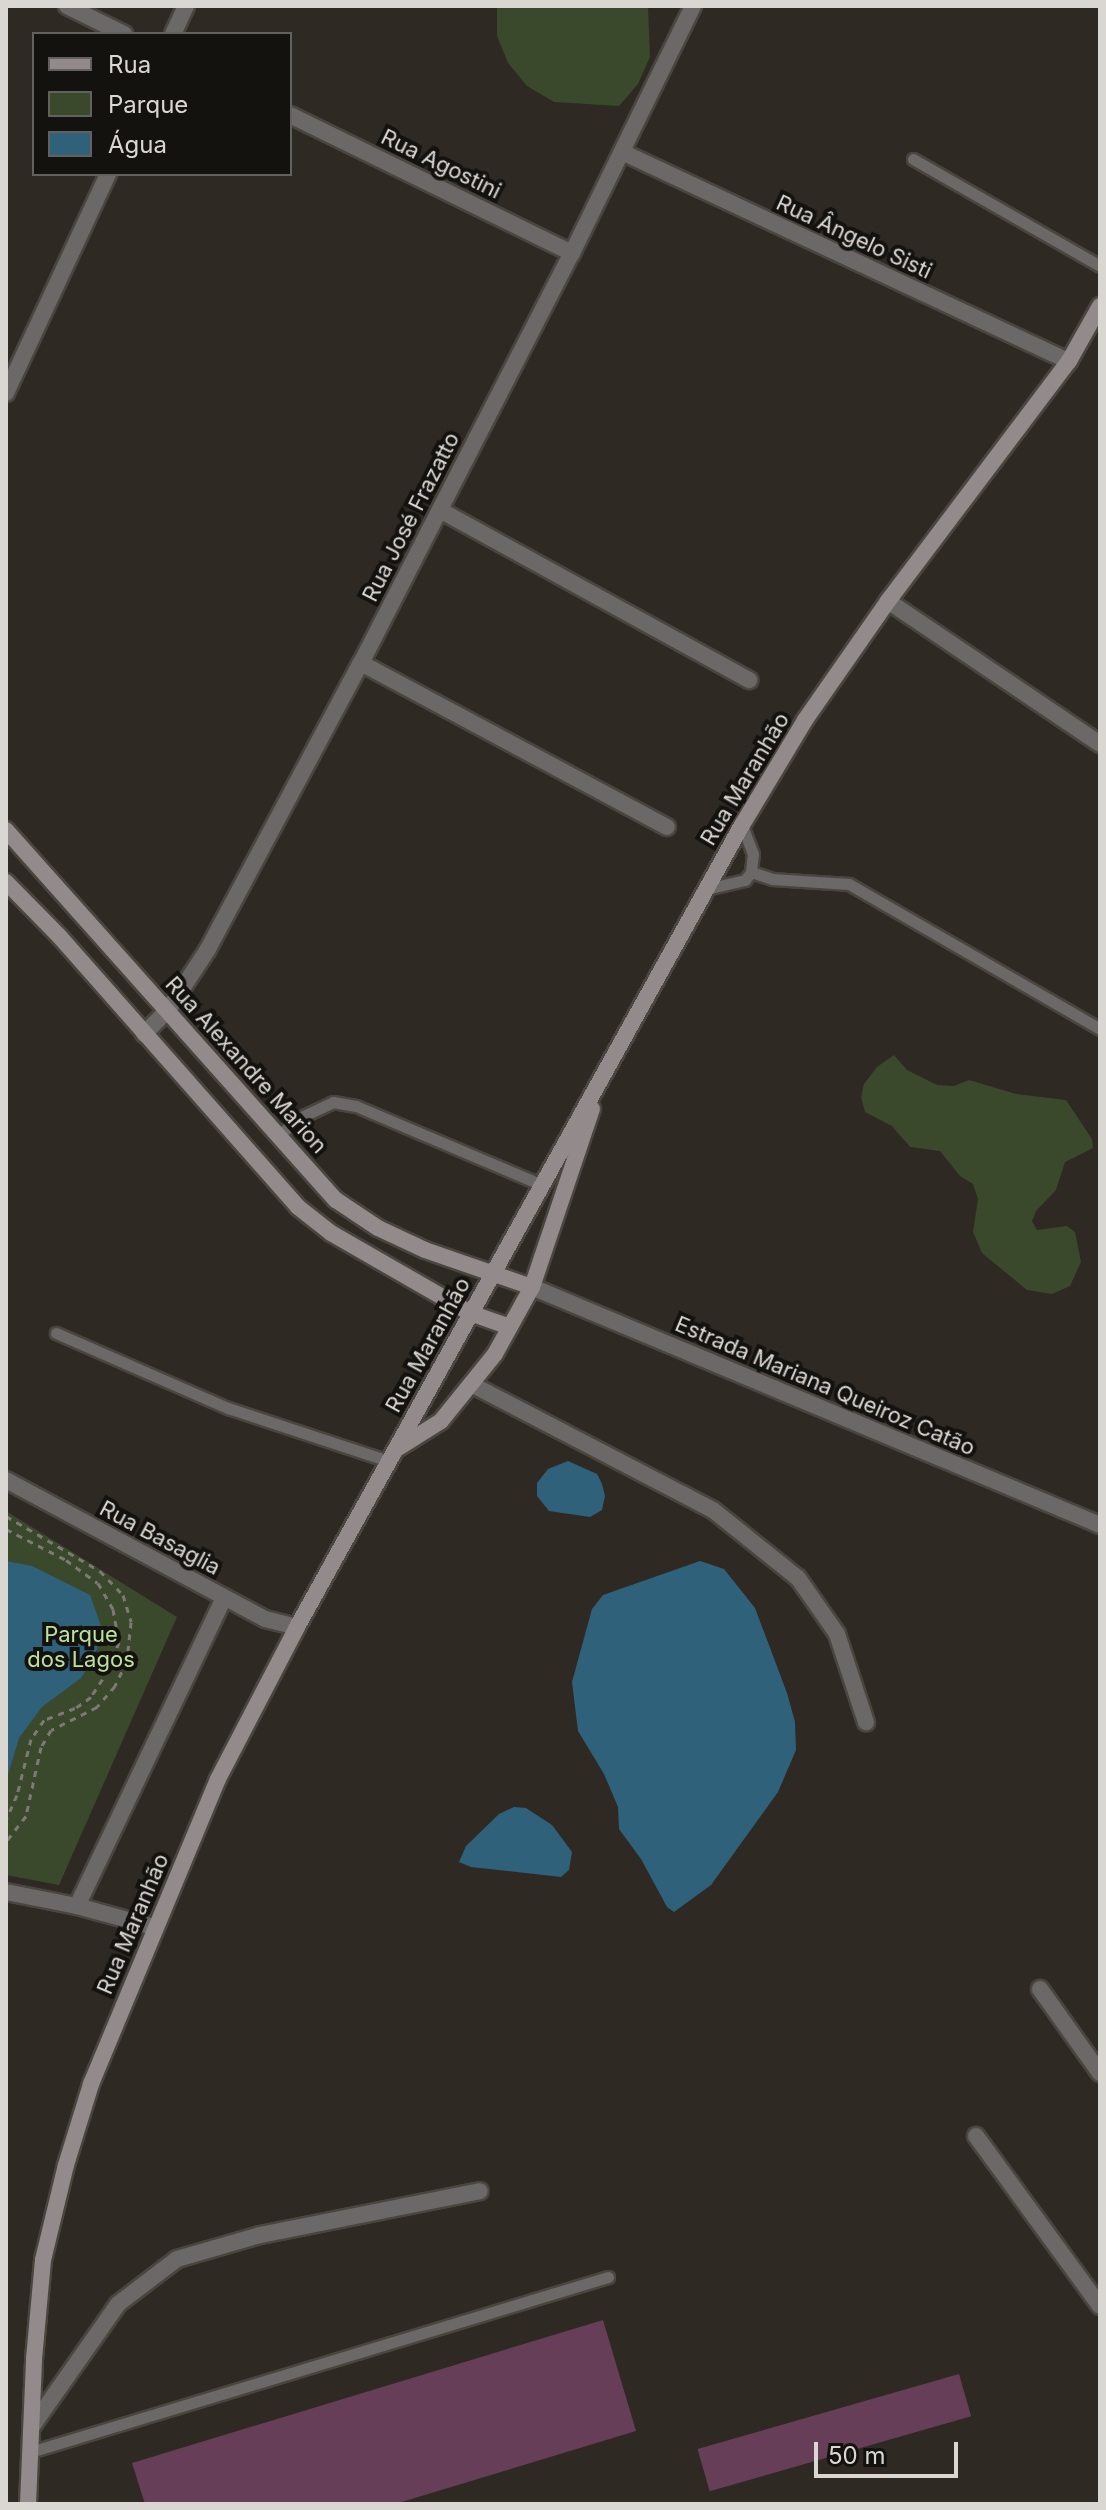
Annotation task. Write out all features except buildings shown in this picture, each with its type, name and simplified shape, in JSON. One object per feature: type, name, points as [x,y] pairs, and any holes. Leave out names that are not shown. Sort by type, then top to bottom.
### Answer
[{"type":"main road","name":"Rua Maranhão","points":[[28,2504],[43,2260],[66,2165],[91,2084],[218,1779],[297,1627],[742,825],[805,720],[888,601],[1069,361],[1100,306]]},
{"type":"main road","name":"Rua Alexandre Marion","points":[[6,830],[336,1200],[378,1228],[425,1250],[532,1287]]},
{"type":"main road","points":[[6,882],[60,937],[298,1207],[331,1233],[470,1313],[510,1327]]},
{"type":"main road","points":[[391,1456],[441,1421],[510,1327],[532,1287],[603,1074]]},
{"type":"street","points":[[67,6],[120,32]]},
{"type":"street","points":[[174,32],[186,6]]},
{"type":"street","name":"Rua José Frazatto","points":[[144,1034],[168,1010],[208,949],[361,663],[572,253],[693,6]]},
{"type":"street","name":"Rua Agostini","points":[[292,116],[572,253]]},
{"type":"street","name":"Rua Ângelo Sisti","points":[[622,152],[1069,361]]},
{"type":"street","points":[[6,393],[107,176]]},
{"type":"street","points":[[440,510],[749,680]]},
{"type":"street","points":[[888,601],[1100,744]]},
{"type":"street","points":[[361,663],[667,827]]},
{"type":"street","name":"Estrada Mariana Queiroz Catão","points":[[532,1287],[1100,1525]]},
{"type":"street","points":[[471,1384],[713,1510],[798,1578],[837,1634],[866,1722]]},
{"type":"street","name":"Rua Basaglia","points":[[6,1480],[265,1619],[297,1627]]},
{"type":"street","points":[[77,1906],[224,1598]]},
{"type":"street","points":[[6,1892],[77,1906],[154,1927]]},
{"type":"street","points":[[1040,1989],[1100,2073]]},
{"type":"street","points":[[976,2136],[1100,2306]]},
{"type":"street","points":[[31,2428],[118,2304],[177,2259],[260,2235],[480,2191]]},
{"type":"lane","points":[[913,159],[1100,266]]},
{"type":"lane","points":[[706,889],[745,880],[751,872],[753,854],[742,825]]},
{"type":"lane","points":[[751,872],[772,879],[849,884],[1100,1029]]},
{"type":"lane","points":[[279,1135],[299,1118],[333,1102],[356,1106],[542,1185]]},
{"type":"lane","points":[[56,1333],[228,1408],[391,1456]]},
{"type":"lane","points":[[30,2452],[608,2277]]},
{"type":"path","points":[[6,1516],[100,1571],[123,1595],[131,1622],[127,1661],[115,1686],[97,1707],[51,1730],[41,1747],[26,1816],[6,1842]]},
{"type":"path","points":[[6,1529],[66,1560],[98,1583],[113,1609],[119,1642],[109,1669],[91,1697],[75,1708],[44,1720],[31,1739],[17,1795],[6,1820]]},
{"type":"green space","points":[[497,6],[648,6],[650,57],[638,84],[619,106],[554,102],[527,86],[508,63],[497,36]]},
{"type":"green space","points":[[894,1055],[907,1070],[937,1085],[954,1086],[969,1080],[1016,1094],[1066,1100],[1092,1139],[1093,1148],[1065,1162],[1056,1190],[1036,1211],[1032,1221],[1037,1230],[1067,1226],[1075,1232],[1081,1262],[1070,1286],[1052,1294],[1027,1290],[982,1253],[973,1232],[978,1199],[973,1184],[960,1176],[940,1151],[910,1147],[892,1126],[865,1112],[861,1097],[864,1084],[877,1067]]},
{"type":"green space","name":"Parque dos Lagos","points":[[6,1511],[177,1617],[59,1885],[6,1875]]},
{"type":"water","points":[[568,1461],[597,1474],[602,1484],[605,1496],[602,1510],[590,1517],[549,1511],[537,1496],[537,1483],[548,1469]]},
{"type":"water","points":[[6,1561],[32,1566],[90,1595],[101,1626],[96,1655],[81,1678],[42,1707],[19,1738],[6,1781]]},
{"type":"water","points":[[700,1561],[724,1569],[755,1608],[787,1693],[795,1722],[796,1750],[778,1792],[711,1885],[674,1912],[667,1907],[641,1859],[619,1829],[618,1807],[604,1774],[578,1731],[572,1682],[592,1609],[603,1595]]},
{"type":"water","points":[[514,1807],[526,1808],[552,1825],[572,1852],[569,1870],[561,1877],[471,1867],[459,1862],[466,1846],[499,1814]]}]
